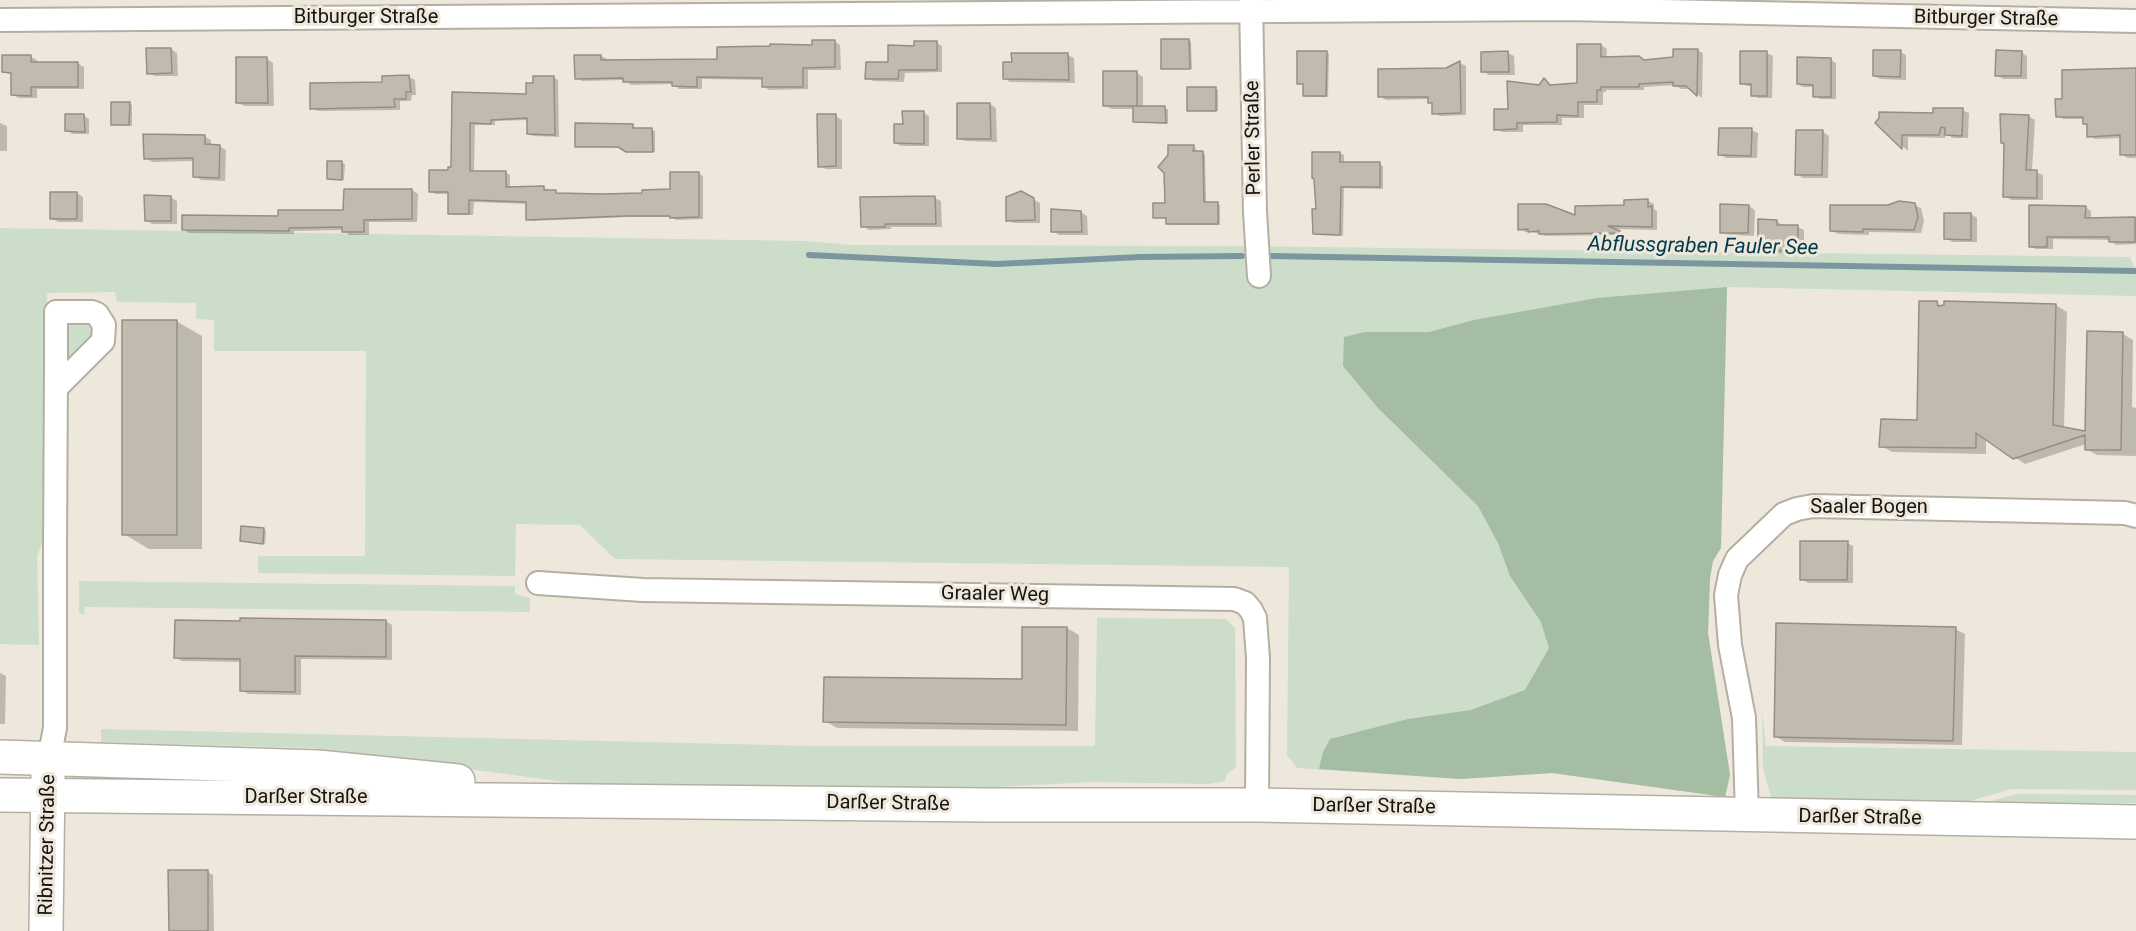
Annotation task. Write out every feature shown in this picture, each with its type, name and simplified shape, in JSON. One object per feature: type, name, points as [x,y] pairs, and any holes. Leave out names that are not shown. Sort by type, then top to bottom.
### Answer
[{"type":"main road","name":"Darßer Straße","points":[[0,757],[318,767],[422,776],[611,802]]},
{"type":"main road","name":"Ribnitzer Straße","points":[[46,931],[49,759]]},
{"type":"main road","name":"Darßer Straße","points":[[0,795],[987,805],[1257,805],[2136,822]]},
{"type":"street","name":"Bitburger Straße","points":[[0,20],[1252,6],[1564,9],[2136,21]]},
{"type":"street","name":"Perler Straße","points":[[1252,6],[1258,276]]},
{"type":"street","points":[[49,759],[56,708],[56,388]]},
{"type":"street","name":"Saaler Bogen","points":[[1747,816],[1744,718],[1730,645],[1726,595],[1730,575],[1737,559],[1784,514],[1797,508],[1813,506],[2125,513],[2136,516]]},
{"type":"street","name":"Graaler Weg","points":[[538,583],[643,590],[1234,599],[1245,603],[1255,618],[1258,658],[1257,805]]},
{"type":"green space","points":[[0,228],[805,241],[852,245],[1234,246],[2130,257],[2136,271],[2136,296],[1727,287],[1721,548],[1713,561],[1710,578],[1708,633],[1730,775],[1725,797],[1552,773],[1460,779],[1297,768],[1287,755],[1289,567],[615,559],[580,525],[516,524],[515,576],[258,573],[258,556],[365,556],[366,351],[214,351],[214,320],[196,319],[196,303],[117,302],[115,292],[47,293],[45,535],[37,556],[39,645],[0,644]]},
{"type":"green space","points":[[1727,287],[1721,548],[1713,561],[1710,578],[1708,633],[1730,775],[1725,797],[1552,773],[1460,779],[1319,769],[1323,752],[1330,739],[1408,719],[1471,710],[1525,690],[1549,648],[1541,622],[1510,576],[1498,543],[1478,506],[1378,408],[1343,366],[1344,337],[1365,332],[1429,332],[1474,320],[1597,298]]},
{"type":"green space","points":[[70,321],[92,323],[94,339],[62,365],[66,325]]},
{"type":"green space","points":[[79,581],[515,586],[515,594],[530,598],[530,612],[85,607],[84,615],[79,613]]},
{"type":"green space","points":[[1097,618],[1226,619],[1235,628],[1236,767],[1227,774],[1225,781],[1209,784],[1092,782],[958,789],[587,785],[313,748],[101,742],[101,729],[813,746],[1095,746]]},
{"type":"green space","points":[[1762,712],[1766,746],[2136,752],[2136,790],[2012,789],[1962,803],[1772,801],[1763,768]]},
{"type":"green space","points":[[2016,794],[2136,795],[2136,803],[2004,803],[1967,808]]},
{"type":"building","points":[[1161,39],[1189,39],[1190,69],[1161,69]]},
{"type":"building","points":[[812,40],[835,40],[835,67],[803,68],[803,87],[762,87],[762,78],[697,77],[697,87],[672,86],[672,82],[623,82],[623,78],[575,79],[574,55],[601,55],[601,60],[717,59],[717,47],[770,46],[770,44],[812,45]]},
{"type":"building","points":[[914,41],[937,41],[937,70],[899,70],[898,79],[865,79],[866,62],[888,62],[888,45],[914,46]]},
{"type":"building","points":[[1577,44],[1601,44],[1601,57],[1639,56],[1644,60],[1673,57],[1673,49],[1698,49],[1697,96],[1686,86],[1673,86],[1673,82],[1639,84],[1639,87],[1601,87],[1601,90],[1597,90],[1597,102],[1578,102],[1578,116],[1557,115],[1557,122],[1517,123],[1517,129],[1494,130],[1494,109],[1508,109],[1507,81],[1539,85],[1544,78],[1550,85],[1577,83]]},
{"type":"building","points":[[146,48],[171,48],[172,73],[147,74]]},
{"type":"building","points":[[1873,50],[1901,50],[1900,77],[1873,76]]},
{"type":"building","points":[[1996,50],[2022,51],[2021,76],[1995,76]]},
{"type":"building","points":[[1297,51],[1327,51],[1326,96],[1303,96],[1303,84],[1297,84]]},
{"type":"building","points":[[1508,51],[1509,72],[1481,72],[1481,52]]},
{"type":"building","points":[[1740,51],[1767,51],[1767,96],[1751,96],[1751,84],[1740,84]]},
{"type":"building","points":[[1011,53],[1068,53],[1069,80],[1003,79],[1003,62],[1012,62]]},
{"type":"building","points":[[2,55],[31,55],[31,62],[78,62],[78,87],[31,87],[31,96],[11,95],[11,73],[2,72]]},
{"type":"building","points":[[236,57],[267,57],[268,103],[236,103]]},
{"type":"building","points":[[1797,57],[1831,58],[1831,97],[1813,97],[1813,85],[1797,84]]},
{"type":"building","points":[[1460,61],[1461,113],[1432,114],[1432,103],[1428,103],[1428,97],[1378,97],[1378,69],[1446,68]]},
{"type":"building","points":[[2136,68],[2136,155],[2120,155],[2120,135],[2087,137],[2087,124],[2083,124],[2083,117],[2056,117],[2055,99],[2062,99],[2062,70]]},
{"type":"building","points":[[1103,71],[1137,71],[1137,106],[1103,106]]},
{"type":"building","points":[[409,75],[411,92],[406,92],[406,99],[394,99],[395,107],[310,109],[310,83],[382,82],[382,76]]},
{"type":"building","points":[[533,76],[554,76],[555,135],[527,134],[527,118],[491,120],[491,124],[470,123],[470,171],[506,171],[506,187],[544,186],[544,190],[556,190],[556,193],[602,194],[642,193],[642,190],[670,189],[670,172],[699,172],[699,217],[624,216],[526,220],[526,202],[469,200],[469,214],[448,214],[448,192],[429,192],[429,170],[448,170],[448,167],[451,167],[452,92],[526,94],[526,83],[533,83]]},
{"type":"building","points":[[1187,87],[1216,87],[1216,111],[1187,111]]},
{"type":"building","points":[[111,102],[130,102],[129,125],[111,125]]},
{"type":"building","points":[[957,103],[990,103],[991,139],[957,139]]},
{"type":"building","points":[[1133,106],[1165,106],[1166,123],[1133,122]]},
{"type":"building","points":[[1933,108],[1963,108],[1962,136],[1945,135],[1945,128],[1941,127],[1939,135],[1902,135],[1902,149],[1875,123],[1879,118],[1879,112],[1933,113]]},
{"type":"building","points":[[902,111],[924,111],[924,144],[894,143],[894,124],[903,124]]},
{"type":"building","points":[[65,114],[84,114],[85,132],[65,131]]},
{"type":"building","points":[[817,114],[836,114],[836,166],[818,167]]},
{"type":"building","points":[[2000,114],[2029,115],[2026,170],[2037,170],[2037,198],[2003,197],[2004,143],[2001,143]]},
{"type":"building","points":[[575,123],[633,124],[633,128],[652,128],[653,152],[626,152],[618,147],[575,147]]},
{"type":"building","points":[[1719,128],[1752,128],[1751,156],[1718,155]]},
{"type":"building","points":[[1796,130],[1823,130],[1822,175],[1795,175]]},
{"type":"building","points":[[143,134],[205,135],[205,144],[220,145],[219,178],[193,177],[193,158],[144,159]]},
{"type":"building","points":[[1168,145],[1194,145],[1193,151],[1203,151],[1204,202],[1218,202],[1218,224],[1166,224],[1166,218],[1153,218],[1153,203],[1165,203],[1164,173],[1158,167],[1168,155]]},
{"type":"building","points":[[1312,152],[1340,152],[1340,162],[1380,162],[1380,187],[1341,187],[1340,235],[1313,234],[1312,209],[1316,209],[1314,179],[1312,178]]},
{"type":"building","points":[[327,161],[342,161],[342,180],[327,179]]},
{"type":"building","points":[[344,189],[412,189],[412,219],[364,220],[364,232],[342,232],[342,227],[289,228],[289,231],[182,230],[182,215],[278,216],[278,210],[343,210]]},
{"type":"building","points":[[1021,191],[1034,198],[1035,220],[1006,221],[1006,197]]},
{"type":"building","points":[[50,192],[77,192],[77,219],[50,219]]},
{"type":"building","points":[[144,195],[171,196],[171,221],[145,221]]},
{"type":"building","points":[[935,196],[936,224],[885,224],[885,227],[861,227],[860,197]]},
{"type":"building","points":[[1648,199],[1648,207],[1652,206],[1652,227],[1608,226],[1620,231],[1619,233],[1539,234],[1539,231],[1518,230],[1518,204],[1546,204],[1575,215],[1575,206],[1624,205],[1624,200]]},
{"type":"building","points":[[1899,201],[1915,203],[1918,217],[1914,230],[1830,231],[1830,205],[1888,205]]},
{"type":"building","points":[[1720,204],[1749,205],[1748,233],[1720,233]]},
{"type":"building","points":[[2029,205],[2086,206],[2085,218],[2135,217],[2135,242],[2109,242],[2109,237],[2047,237],[2047,247],[2029,247]]},
{"type":"building","points":[[1051,209],[1081,211],[1082,232],[1051,232]]},
{"type":"building","points":[[1944,213],[1971,213],[1971,240],[1944,239]]},
{"type":"building","points":[[1758,219],[1777,220],[1777,225],[1798,225],[1798,251],[1758,250]]},
{"type":"building","points":[[1919,301],[1937,301],[1938,306],[1944,305],[1944,301],[2056,304],[2053,425],[2085,431],[2087,331],[2123,332],[2121,450],[2085,450],[2085,435],[2013,459],[1976,433],[1976,448],[1879,447],[1881,419],[1917,420]]},
{"type":"building","points":[[122,320],[177,320],[177,535],[122,535]]},
{"type":"building","points":[[241,526],[264,528],[263,544],[240,541]]},
{"type":"building","points":[[1800,541],[1848,541],[1847,580],[1800,580]]},
{"type":"building","points":[[240,618],[386,620],[386,657],[295,656],[295,692],[240,691],[240,659],[174,658],[175,620],[240,621]]},
{"type":"building","points":[[1776,623],[1956,627],[1953,741],[1774,737]]},
{"type":"building","points":[[1022,627],[1067,627],[1066,725],[823,722],[824,677],[1022,679]]},
{"type":"building","points":[[168,870],[208,870],[208,931],[169,931]]},
{"type":"waterway","points":[[809,255],[997,264],[1140,257],[1242,256]]},
{"type":"waterway","name":"Abflussgraben Fauler See","points":[[1269,256],[2136,271]]}]
